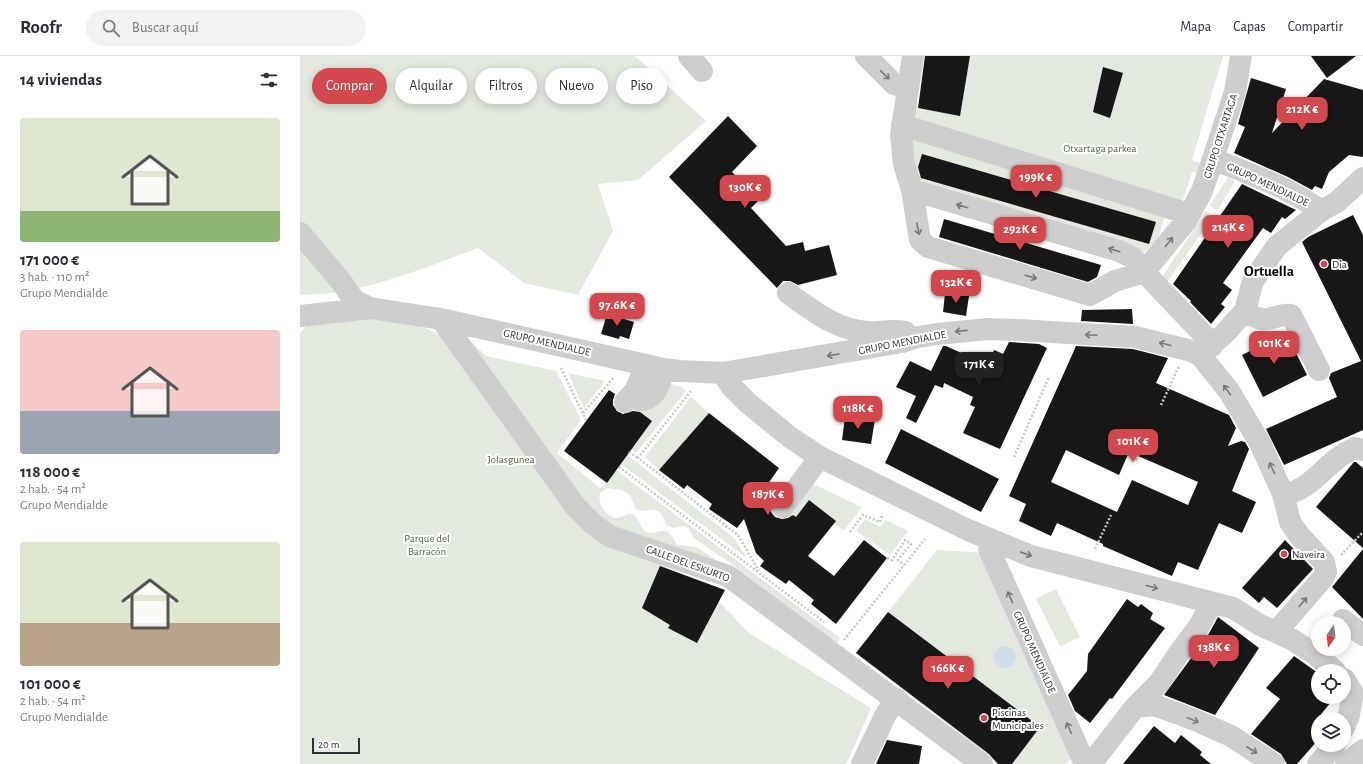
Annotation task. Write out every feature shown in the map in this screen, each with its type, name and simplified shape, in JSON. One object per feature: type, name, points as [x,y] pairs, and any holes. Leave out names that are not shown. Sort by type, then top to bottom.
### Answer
[{"type":"street","points":[[866,56],[894,84],[908,88]]},
{"type":"street","points":[[913,56],[902,125],[904,164],[912,190],[920,240],[928,247],[1090,295],[1115,281],[1144,272]]},
{"type":"street","name":"GRUPO OTXARTAGA","points":[[1144,272],[1186,220],[1202,191],[1235,92],[1241,56]]},
{"type":"street","points":[[902,125],[1189,214]]},
{"type":"street","name":"GRUPO MENDIALDE","points":[[1213,159],[1266,181],[1309,202],[1329,207]]},
{"type":"street","name":"GRUPO MENDIALDE","points":[[370,308],[442,319],[655,367],[723,373],[902,342],[918,337],[988,329],[1130,337],[1188,350],[1198,354],[1245,311],[1254,281],[1277,246],[1329,207],[1363,178]]},
{"type":"street","points":[[912,190],[1119,251],[1133,258],[1144,272],[1204,335],[1198,354],[1239,406],[1260,443],[1283,494],[1290,522],[1299,535],[1324,562],[1326,572],[1323,578],[1277,631]]},
{"type":"street","points":[[1329,207],[1363,202]]},
{"type":"street","points":[[300,233],[340,280],[354,300],[370,308]]},
{"type":"street","points":[[788,294],[827,321],[851,329],[868,332],[904,331],[918,337]]},
{"type":"street","points":[[300,316],[370,308]]},
{"type":"street","points":[[1245,311],[1263,319],[1273,318],[1283,313],[1291,315],[1319,370]]},
{"type":"street","name":"CALLE DEL ESKURTO","points":[[442,319],[575,506],[593,524],[609,536],[728,576],[840,641],[897,699],[982,764]]},
{"type":"street","points":[[632,401],[649,399],[654,394],[658,388],[655,367]]},
{"type":"street","points":[[723,373],[731,386],[749,404],[791,438],[820,457],[990,539],[1031,556],[1233,608],[1260,625],[1277,631],[1315,654],[1327,664]]},
{"type":"street","points":[[1283,494],[1291,493],[1302,488],[1338,458],[1355,448],[1363,450]]},
{"type":"street","points":[[783,507],[820,457]]},
{"type":"street","name":"GRUPO MENDIALDE","points":[[990,539],[989,549],[1085,764]]},
{"type":"street","points":[[1092,764],[1135,707],[1160,683],[1179,653],[1198,628],[1212,603]]},
{"type":"street","points":[[1351,626],[1363,635]]},
{"type":"street","points":[[1160,683],[1158,695],[1162,708]]},
{"type":"street","points":[[1351,690],[1353,693],[1351,704]]},
{"type":"street","points":[[862,764],[886,714],[897,699]]},
{"type":"street","points":[[1135,707],[1154,705],[1231,736],[1274,764]]},
{"type":"street","points":[[1346,764],[1363,750]]},
{"type":"street","points":[[1318,764],[1329,752]]},
{"type":"path","points":[[1160,405],[1198,354]]},
{"type":"path","points":[[561,368],[586,420]]},
{"type":"path","points":[[1014,456],[1049,377]]},
{"type":"path","points":[[638,458],[695,385]]},
{"type":"path","points":[[1136,460],[1150,430]]},
{"type":"path","points":[[629,452],[738,535],[759,572]]},
{"type":"path","points":[[619,467],[732,554],[759,572],[827,624]]},
{"type":"path","points":[[850,532],[863,515],[880,522],[882,516]]},
{"type":"path","points":[[1095,548],[1111,515]]},
{"type":"path","points":[[1326,572],[1363,532]]},
{"type":"path","points":[[840,641],[925,539]]},
{"type":"path","points":[[887,558],[892,560],[905,540],[911,544],[898,560],[904,565]]},
{"type":"green space","points":[[300,56],[635,56],[648,68],[616,68],[616,104],[667,104],[667,85],[706,121],[638,180],[598,184],[613,231],[578,295],[524,283],[478,248],[413,272],[369,286],[323,294],[300,295]]},
{"type":"green space","name":"Otxartaga parkea","points":[[970,56],[1223,56],[1192,160],[1200,163],[1199,173],[1192,172],[1179,211],[1164,218],[1158,239],[1140,256],[922,191],[910,169],[915,108],[960,115]]},
{"type":"green space","points":[[1228,177],[1235,181],[1217,211],[1210,205]]},
{"type":"green space","points":[[1206,211],[1213,217],[1168,281],[1162,277]]},
{"type":"green space","points":[[363,318],[426,328],[444,338],[593,533],[702,584],[749,633],[871,708],[846,764],[300,764],[300,333],[310,322]]},
{"type":"green space","points":[[466,337],[486,356],[556,371],[581,420],[557,453],[600,488],[607,483],[616,470],[840,638],[836,644],[739,574],[736,567],[694,538],[688,528],[683,526],[674,528],[667,525],[661,513],[658,511],[642,511],[636,509],[630,495],[621,490],[607,488],[600,493],[599,497],[603,509],[612,517],[618,518],[632,514],[637,518],[643,529],[648,533],[666,531],[678,545],[696,547],[729,568],[622,535],[583,503]]},
{"type":"green space","points":[[568,373],[605,381],[584,408]]},
{"type":"green space","points":[[668,383],[682,387],[686,391],[636,453],[631,449],[652,421],[633,408]]},
{"type":"green space","points":[[691,397],[709,413],[659,470],[645,457]]},
{"type":"green space","points":[[627,455],[734,538],[747,558],[621,464]]},
{"type":"green space","points":[[811,483],[862,507],[844,531],[834,523],[836,521],[809,500],[776,545],[775,537]]},
{"type":"green space","points":[[865,519],[880,527],[885,520],[908,531],[890,555],[856,531]]},
{"type":"green space","points":[[937,550],[985,553],[1075,754],[1066,764],[998,764],[856,653]]},
{"type":"green space","points":[[1056,589],[1080,637],[1060,646],[1036,599]]},
{"type":"shaded area","points":[[1005,646],[1009,647],[1015,653],[1015,661],[1009,667],[1005,668],[1001,667],[995,661],[994,657],[995,653],[1001,647]]},
{"type":"building","points":[[925,56],[970,56],[960,116],[918,108]]},
{"type":"building","points":[[1311,56],[1356,56],[1327,78]]},
{"type":"building","points":[[1103,67],[1123,73],[1110,118],[1093,112]]},
{"type":"building","points":[[1251,78],[1286,89],[1272,133],[1324,79],[1363,90],[1363,157],[1349,155],[1329,172],[1322,189],[1315,186],[1312,190],[1288,177],[1234,153],[1245,127],[1238,124]]},
{"type":"building","points":[[728,116],[757,146],[732,172],[759,200],[751,208],[786,246],[803,242],[805,251],[829,245],[837,275],[798,285],[790,281],[783,281],[777,288],[669,177]]},
{"type":"building","points":[[922,154],[1156,222],[1149,244],[921,178],[918,167]]},
{"type":"building","points":[[1242,184],[1296,210],[1285,219],[1282,217],[1271,233],[1263,228],[1223,283],[1232,290],[1221,304],[1225,307],[1211,324],[1190,302],[1191,301],[1173,284]]},
{"type":"building","points":[[1353,215],[1363,235],[1363,430],[1284,465],[1266,429],[1337,397],[1329,378],[1331,373],[1361,361],[1302,242],[1308,237]]},
{"type":"building","points":[[944,219],[1101,265],[1097,277],[1088,282],[939,237]]},
{"type":"building","points":[[945,293],[969,296],[966,316],[943,312]]},
{"type":"building","points":[[1132,309],[1133,324],[1081,321],[1082,310]]},
{"type":"building","points":[[607,314],[634,322],[629,339],[620,336],[619,339],[601,334]]},
{"type":"building","points":[[1286,333],[1307,375],[1263,397],[1242,355]]},
{"type":"building","points":[[1009,342],[1039,344],[1047,348],[1000,449],[963,433],[975,407],[970,405],[973,397],[944,383],[943,388],[935,385],[916,423],[906,418],[916,396],[896,387],[910,361],[931,371],[943,346],[946,346],[988,365],[994,350],[1003,354]]},
{"type":"building","points":[[1076,346],[1133,349],[1168,358],[1156,383],[1229,415],[1236,428],[1228,446],[1241,441],[1245,442],[1249,449],[1232,491],[1256,502],[1242,533],[1219,523],[1198,570],[1178,562],[1172,576],[1103,546],[1103,544],[1057,523],[1051,536],[1019,521],[1026,504],[1009,496]],"holes":[[[1066,450],[1119,475],[1129,452],[1198,482],[1188,505],[1132,480],[1117,512],[1051,482]]]},
{"type":"building","points":[[609,390],[615,394],[613,405],[617,411],[623,414],[633,411],[640,412],[652,421],[607,483],[564,451]]},
{"type":"building","points":[[709,413],[779,468],[763,491],[773,499],[771,512],[775,517],[782,519],[793,515],[796,517],[809,500],[836,521],[808,556],[834,576],[864,540],[887,558],[836,624],[811,604],[814,600],[789,580],[786,584],[760,566],[764,561],[756,553],[744,519],[737,528],[709,509],[712,504],[687,485],[684,489],[659,470]]},
{"type":"building","points":[[845,417],[875,419],[871,444],[842,440]]},
{"type":"building","points":[[901,429],[999,479],[981,512],[885,463]]},
{"type":"building","points":[[1354,462],[1363,468],[1363,548],[1316,507]]},
{"type":"building","points":[[1285,540],[1313,569],[1277,608],[1264,597],[1259,603],[1242,588]]},
{"type":"building","points":[[1363,549],[1363,619],[1332,587]]},
{"type":"building","points":[[660,566],[725,590],[697,643],[668,628],[670,625],[642,608]]},
{"type":"building","points":[[1127,599],[1138,607],[1141,604],[1153,613],[1150,619],[1165,628],[1112,699],[1110,698],[1090,723],[1075,711],[1068,695],[1087,671],[1088,654]]},
{"type":"building","points":[[888,612],[1040,727],[1012,764],[998,764],[989,754],[856,653]]},
{"type":"building","points":[[1218,617],[1259,648],[1215,715],[1164,695],[1208,635]]},
{"type":"building","points":[[1294,656],[1311,668],[1311,704],[1329,704],[1323,712],[1311,712],[1311,748],[1297,764],[1287,764],[1281,754],[1251,734],[1280,699],[1266,688]]},
{"type":"building","points":[[1154,726],[1175,743],[1181,735],[1202,752],[1200,755],[1211,764],[1123,764]]},
{"type":"building","points":[[887,740],[922,746],[919,764],[876,764]]},
{"type":"place","name":"Dia","points":[[1324,264]]},
{"type":"place","name":"Naveira","points":[[1284,554]]},
{"type":"place","name":"Piscinas Municipales","points":[[984,718]]},
{"type":"district","name":"Ortuella","points":[[1269,271]]},
{"type":"park label","name":"Jolasgunea","points":[[511,459]]},
{"type":"park label","name":"Parque del Barracón","points":[[427,544]]}]
